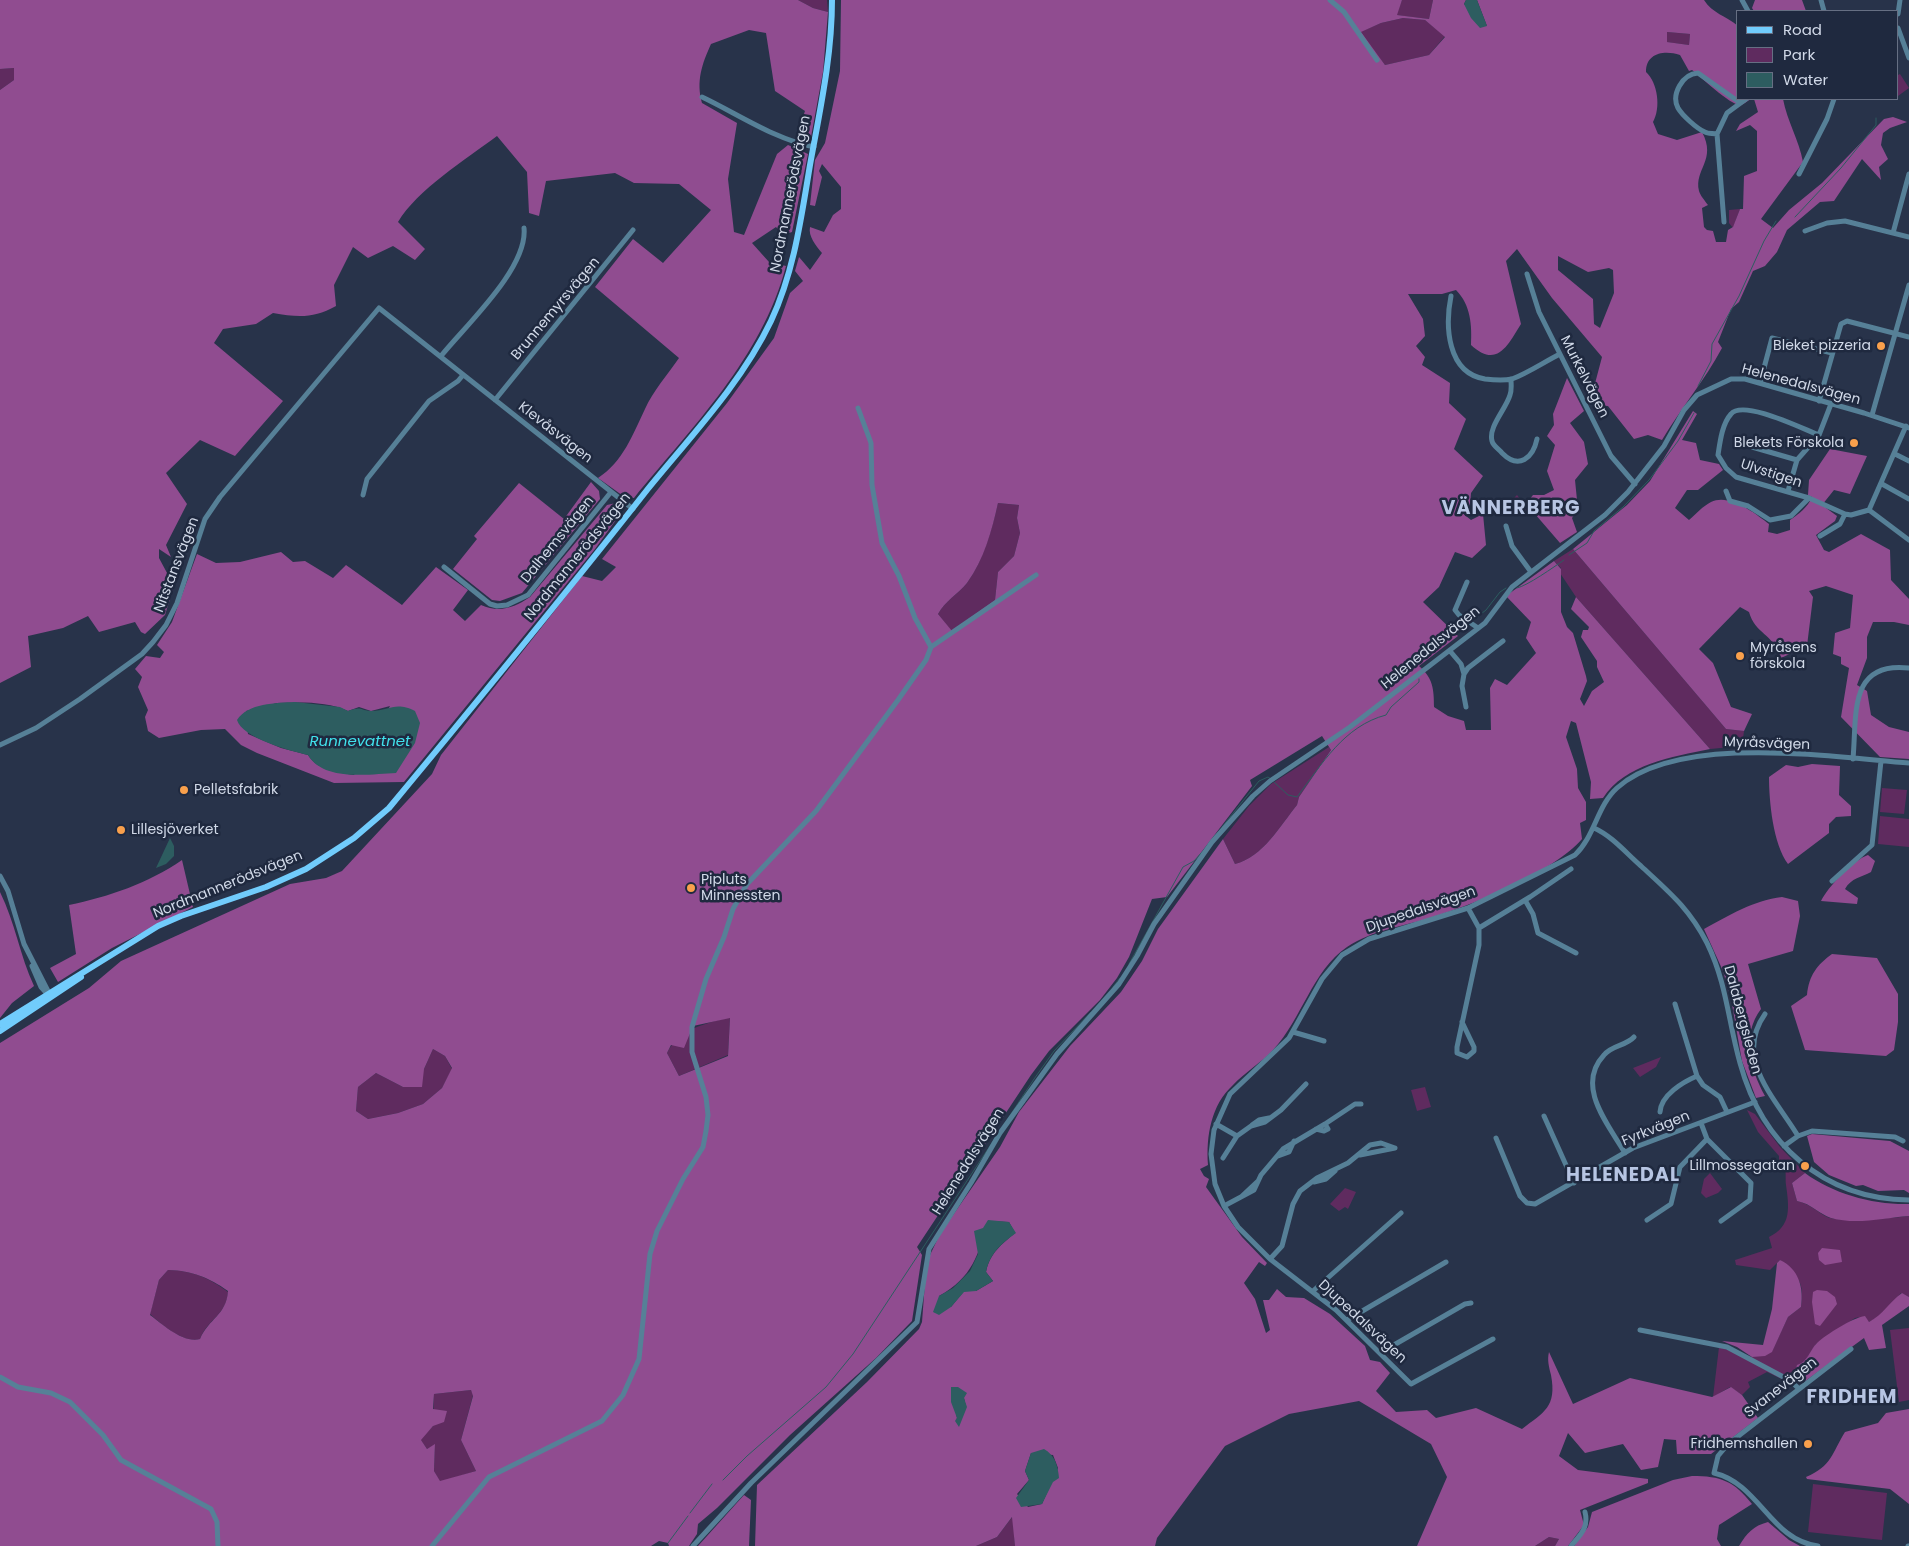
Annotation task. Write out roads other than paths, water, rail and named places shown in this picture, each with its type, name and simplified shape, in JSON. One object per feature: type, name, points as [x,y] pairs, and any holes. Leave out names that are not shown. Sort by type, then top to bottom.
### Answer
[{"type":"main road","name":"Nordmannerödsvägen","points":[[0,1024],[158,926],[181,916],[266,887],[306,869],[354,838],[377,819],[421,770],[738,377],[759,345],[772,320],[794,258],[828,66],[832,0]]},
{"type":"main road","name":"Nordmannerödsvägen","points":[[0,1031],[48,994]]},
{"type":"street","points":[[1330,0],[1344,12],[1377,60]]},
{"type":"street","points":[[1899,36],[1909,58]]},
{"type":"street","points":[[1716,134],[1705,132],[1680,110],[1677,105],[1680,84],[1691,73],[1698,73],[1736,100]]},
{"type":"street","points":[[702,97],[772,132],[797,143],[814,147]]},
{"type":"street","points":[[1724,222],[1716,134],[1727,112],[1744,100]]},
{"type":"street","points":[[1799,174],[1827,119],[1834,100]]},
{"type":"street","points":[[1893,233],[1909,174]]},
{"type":"street","points":[[1805,231],[1827,223],[1845,221],[1909,237]]},
{"type":"street","points":[[441,356],[509,273],[520,253],[524,239],[524,228]]},
{"type":"street","name":"Brunnemyrsvägen","points":[[495,400],[633,230]]},
{"type":"street","name":"Murkelvägen","points":[[1527,274],[1539,312],[1611,456],[1634,484]]},
{"type":"street","points":[[1872,415],[1909,284]]},
{"type":"street","points":[[1451,296],[1448,313],[1448,332],[1451,346],[1460,364],[1479,378],[1495,381],[1511,379],[1560,354]]},
{"type":"street","name":"Klevåsvägen","points":[[379,308],[633,509]]},
{"type":"street","name":"Nitstansvägen","points":[[0,745],[36,728],[73,704],[142,654],[153,642],[166,625],[177,603],[205,519],[220,497],[379,308]]},
{"type":"street","points":[[1819,401],[1841,324],[1847,321],[1896,332],[1909,337]]},
{"type":"street","points":[[1760,383],[1772,338],[1832,354]]},
{"type":"street","points":[[363,495],[368,479],[429,401],[458,381],[463,375]]},
{"type":"street","points":[[1511,379],[1511,394],[1491,433],[1492,443],[1515,462],[1524,460],[1534,451],[1537,439]]},
{"type":"street","name":"Helenedalsvägen","points":[[693,1546],[751,1483],[917,1322],[928,1249],[971,1183],[1000,1133],[1057,1054],[1119,984],[1154,924],[1212,842],[1253,796],[1272,780],[1350,727],[1485,623],[1505,595],[1531,572],[1605,515],[1634,484],[1664,446],[1684,410],[1697,395],[1731,379],[1760,383],[1908,427]]},
{"type":"street","points":[[1788,491],[1797,460],[1819,435],[1831,404]]},
{"type":"street","points":[[858,408],[871,443],[872,485],[882,543],[899,576],[915,618],[931,647]]},
{"type":"street","name":"Ulvstigen","points":[[1819,435],[1748,409],[1740,409],[1730,414],[1725,424],[1718,455],[1726,468],[1736,477],[1809,498],[1844,514]]},
{"type":"street","points":[[1820,536],[1840,524],[1844,514],[1851,515],[1869,510],[1908,427]]},
{"type":"street","points":[[1752,447],[1797,460]]},
{"type":"street","points":[[1895,454],[1909,461]]},
{"type":"street","points":[[1882,484],[1909,499]]},
{"type":"street","points":[[1726,490],[1730,501],[1748,506],[1770,520],[1791,516],[1809,498]]},
{"type":"street","name":"Dalhemsvägen","points":[[444,567],[490,604],[497,606],[517,601],[528,595],[611,492]]},
{"type":"street","points":[[1869,510],[1909,540]]},
{"type":"street","points":[[1506,526],[1512,546],[1531,572]]},
{"type":"street","points":[[432,1546],[489,1477],[602,1421],[623,1395],[639,1358],[650,1254],[657,1230],[683,1179],[703,1147],[708,1115],[706,1097],[692,1052],[692,1028],[706,979],[724,937],[733,909],[747,884],[816,811],[898,700],[926,660],[931,647],[1036,575]]},
{"type":"street","points":[[1466,582],[1455,610],[1478,628]]},
{"type":"street","points":[[1466,707],[1462,686],[1464,674],[1468,668],[1502,641]]},
{"type":"street","points":[[1450,650],[1461,664],[1464,674]]},
{"type":"street","points":[[1853,759],[1859,699],[1866,679],[1877,670],[1894,667],[1909,668]]},
{"type":"street","name":"Myråsvägen","points":[[1594,828],[1616,788],[1645,771],[1671,763],[1723,752],[1750,752],[1909,763]]},
{"type":"street","points":[[1832,881],[1872,845],[1880,761]]},
{"type":"street","name":"Djupedalsvägen","points":[[1493,1340],[1411,1384],[1346,1320],[1313,1291],[1270,1259],[1245,1236],[1224,1206],[1215,1184],[1211,1168],[1211,1146],[1216,1124],[1230,1094],[1244,1079],[1273,1056],[1293,1032],[1322,979],[1334,963],[1352,948],[1369,939],[1468,908],[1575,854],[1586,843],[1594,828]]},
{"type":"street","name":"Dalabergsleden","points":[[1594,828],[1606,834],[1681,902],[1706,942],[1720,972],[1728,1000],[1740,1063],[1755,1102],[1766,1123],[1784,1146],[1816,1174],[1850,1190],[1881,1198],[1909,1200]]},
{"type":"street","points":[[1479,928],[1571,869]]},
{"type":"street","points":[[0,876],[8,892],[31,960],[33,972],[48,994]]},
{"type":"street","points":[[1525,900],[1533,914],[1538,933],[1576,952]]},
{"type":"street","points":[[1462,1022],[1474,1047],[1474,1051],[1466,1056],[1457,1053],[1462,1022],[1479,945],[1479,928],[1468,908]]},
{"type":"street","points":[[1675,1004],[1697,1076],[1704,1085],[1720,1097],[1727,1112]]},
{"type":"street","points":[[1764,1014],[1755,1031],[1754,1057],[1771,1098],[1798,1136]]},
{"type":"street","points":[[1293,1032],[1324,1041]]},
{"type":"street","points":[[1625,1152],[1596,1102],[1591,1082],[1595,1069],[1604,1055],[1634,1037]]},
{"type":"street","points":[[1660,1112],[1665,1100],[1682,1082],[1697,1076]]},
{"type":"street","points":[[1223,1158],[1237,1136],[1259,1120],[1270,1118],[1286,1106],[1306,1084]]},
{"type":"street","name":"Fyrkvägen","points":[[1496,1138],[1520,1196],[1527,1203],[1539,1203],[1625,1152],[1755,1102]]},
{"type":"street","points":[[1224,1206],[1239,1199],[1258,1181],[1266,1168],[1295,1140],[1316,1129],[1327,1130],[1328,1126],[1325,1124],[1355,1104],[1361,1104]]},
{"type":"street","points":[[1544,1116],[1574,1183]]},
{"type":"street","points":[[1701,1123],[1707,1139],[1751,1184],[1750,1200],[1721,1220]]},
{"type":"street","points":[[1216,1124],[1237,1136]]},
{"type":"street","points":[[1784,1146],[1798,1136],[1812,1131],[1895,1137],[1903,1141]]},
{"type":"street","points":[[1647,1220],[1672,1204],[1680,1167],[1707,1139]]},
{"type":"street","points":[[1270,1259],[1283,1237],[1297,1195],[1313,1182],[1358,1156],[1372,1144],[1381,1143],[1396,1148],[1388,1151],[1374,1151],[1358,1156]]},
{"type":"street","points":[[1372,1144],[1374,1151]]},
{"type":"street","points":[[1313,1291],[1401,1213]]},
{"type":"street","points":[[1346,1320],[1446,1262]]},
{"type":"street","points":[[1380,1353],[1459,1307],[1471,1304]]},
{"type":"street","points":[[1640,1330],[1727,1347],[1791,1381],[1799,1388]]},
{"type":"street","name":"Svanevägen","points":[[1818,1546],[1806,1544],[1790,1537],[1780,1529],[1746,1489],[1731,1479],[1714,1473],[1718,1456],[1728,1444],[1851,1349]]},
{"type":"street","points":[[0,1377],[18,1387],[51,1394],[70,1402],[103,1435],[121,1460],[211,1509],[217,1522],[218,1546]]},
{"type":"street","points":[[1571,1546],[1587,1525],[1585,1512]]},
{"type":"water","points":[[1466,0],[1477,0],[1487,26],[1480,28],[1471,18],[1464,4]]},
{"type":"water","name":"Runnevattnet","points":[[295,702],[340,707],[348,711],[358,709],[377,711],[397,707],[408,708],[415,711],[420,723],[415,743],[396,773],[361,775],[336,773],[315,764],[308,755],[279,747],[257,738],[241,727],[237,720],[242,714],[255,707]]},
{"type":"water","points":[[170,838],[174,846],[174,856],[166,864],[156,868]]},
{"type":"water","points":[[988,1220],[1009,1222],[1016,1233],[1001,1245],[990,1259],[986,1272],[993,1281],[976,1291],[964,1292],[951,1307],[939,1315],[933,1312],[939,1296],[953,1288],[970,1271],[978,1254],[974,1231],[983,1228]]},
{"type":"water","points":[[951,1387],[958,1387],[967,1393],[964,1398],[967,1407],[959,1427],[955,1421],[957,1418],[951,1402]]},
{"type":"water","points":[[1044,1449],[1051,1454],[1055,1461],[1059,1478],[1053,1482],[1042,1504],[1021,1507],[1016,1498],[1029,1480],[1025,1471],[1031,1453]]},
{"type":"waterway","points":[[1795,217],[1841,168],[1876,125],[1876,118]]},
{"type":"waterway","points":[[1698,386],[1711,361],[1712,344],[1739,296],[1764,241],[1776,221]]},
{"type":"waterway","points":[[1569,555],[1587,543],[1594,531],[1623,507],[1649,480],[1678,441],[1694,413]]},
{"type":"waterway","points":[[1517,588],[1534,580],[1564,560]]},
{"type":"waterway","points":[[1472,621],[1486,610],[1500,592],[1506,588]]},
{"type":"waterway","points":[[1412,671],[1410,665],[1443,638],[1468,624]]},
{"type":"waterway","points":[[1274,782],[1288,795],[1297,797],[1325,759],[1346,737],[1371,720],[1386,715],[1391,707],[1419,682],[1419,679]]},
{"type":"waterway","points":[[1222,827],[1259,781],[1268,777],[1271,779]]},
{"type":"waterway","points":[[1129,964],[1183,867],[1194,861],[1202,852]]},
{"type":"waterway","points":[[1113,987],[1120,978]]},
{"type":"waterway","points":[[723,1480],[747,1456],[826,1387],[853,1354],[1034,1079],[1054,1051],[1091,1012]]},
{"type":"waterway","points":[[690,1513],[712,1484]]},
{"type":"waterway","points":[[668,1543],[688,1516]]},
{"type":"place","name":"Bleket pizzeria","points":[[1881,346]]},
{"type":"place","name":"Blekets Förskola","points":[[1854,443]]},
{"type":"place","name":"Myråsens förskola","points":[[1740,656]]},
{"type":"place","name":"Pelletsfabrik","points":[[184,790]]},
{"type":"place","name":"Lillesjöverket","points":[[121,830]]},
{"type":"place","name":"Pipluts Minnessten","points":[[691,888]]},
{"type":"place","name":"Lillmossegatan","points":[[1805,1166]]},
{"type":"place","name":"Fridhemshallen","points":[[1808,1444]]},
{"type":"district","name":"VÄNNERBERG","points":[[1511,509]]},
{"type":"district","name":"HELENEDAL","points":[[1623,1176]]},
{"type":"district","name":"FRIDHEM","points":[[1852,1398]]}]
